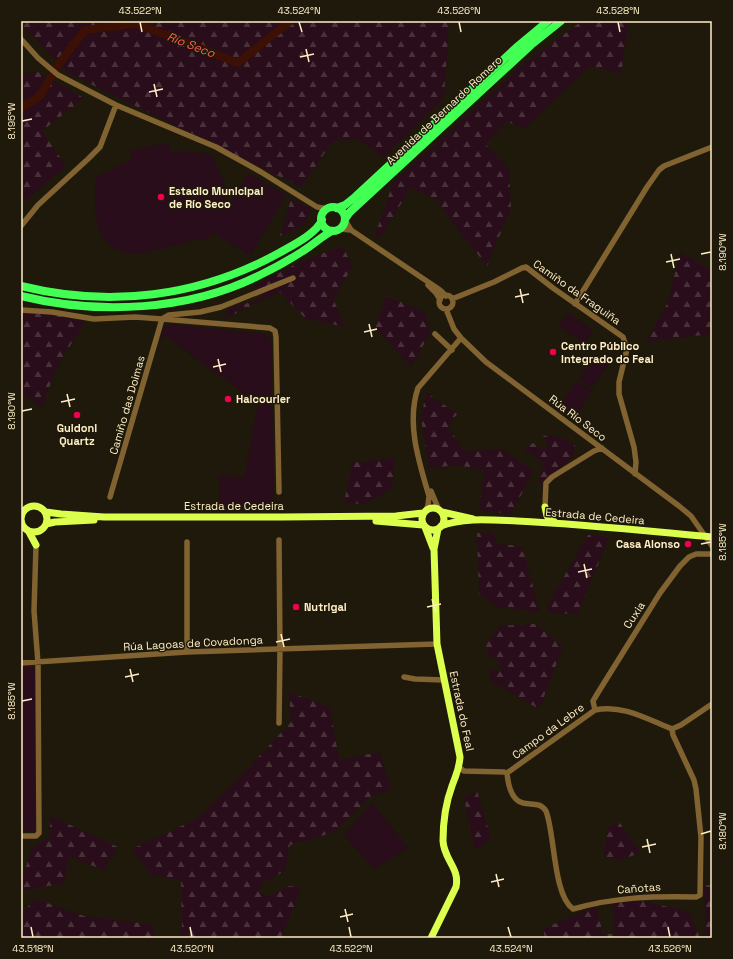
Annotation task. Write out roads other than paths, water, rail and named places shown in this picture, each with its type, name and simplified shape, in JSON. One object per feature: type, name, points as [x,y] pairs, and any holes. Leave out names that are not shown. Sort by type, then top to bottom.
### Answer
[{"type":"highway","name":"Avenida de Bernardo Romero","points":[[337,208],[345,205],[355,197],[518,46],[548,21]]},
{"type":"highway","name":"Avenida de Bernardo Romero","points":[[345,220],[350,212],[530,44],[561,21]]},
{"type":"highway","points":[[21,286],[64,294],[95,297],[125,297],[182,290],[209,283],[237,273],[294,245],[316,230],[328,209],[337,208],[343,212],[345,220],[336,230],[304,251],[258,276],[205,295],[177,302],[119,308],[87,307],[55,303],[21,296]]},
{"type":"highway","points":[[322,218],[324,226],[336,230]]},
{"type":"main road","points":[[34,506],[40,507],[46,512],[47,518],[46,524],[40,531],[36,545],[29,532],[21,524],[22,512],[34,506]]},
{"type":"main road","points":[[531,522],[542,515],[545,507]]},
{"type":"main road","points":[[544,522],[545,507]]},
{"type":"main road","points":[[545,507],[547,516],[558,524]]},
{"type":"main road","points":[[433,508],[441,511],[444,519],[440,528],[431,530],[424,526],[421,520],[424,511],[433,508]]},
{"type":"main road","name":"Estrada de Cedeira","points":[[46,512],[111,517],[396,516],[424,511]]},
{"type":"main road","name":"Estrada de Cedeira","points":[[441,511],[477,520]]},
{"type":"main road","name":"Estrada de Cedeira","points":[[46,524],[55,522],[105,520],[384,521],[424,526]]},
{"type":"main road","name":"Estrada de Cedeira","points":[[440,528],[450,523],[477,520],[544,522],[708,536]]},
{"type":"main road","name":"Estrada do Feal","points":[[424,526],[434,549]]},
{"type":"main road","name":"Estrada do Feal","points":[[431,938],[456,887],[456,872],[444,852],[443,841],[448,798],[460,768],[460,757],[437,644],[434,549],[440,528]]},
{"type":"main road","points":[[29,532],[35,533],[40,531]]},
{"type":"street","points":[[21,39],[38,58],[58,75],[116,105],[216,147],[262,172],[317,207],[328,209]]},
{"type":"street","points":[[21,226],[38,205],[100,147],[116,105]]},
{"type":"street","points":[[575,304],[659,170],[664,166],[712,147]]},
{"type":"street","points":[[317,207],[322,218]]},
{"type":"street","points":[[345,220],[351,230],[440,290],[446,296],[450,296],[453,305],[450,308],[442,308],[440,305],[440,300],[436,294],[419,277]]},
{"type":"street","points":[[336,230],[351,230]]},
{"type":"street","name":"Camiño da Fraguiña","points":[[452,299],[526,267],[575,304],[623,337],[627,349],[619,382],[619,394],[620,403],[630,430],[634,447],[636,462],[635,474]]},
{"type":"street","points":[[162,319],[170,314],[200,312],[221,307],[293,278]]},
{"type":"street","points":[[440,300],[446,296]]},
{"type":"street","name":"Rúa Río Seco","points":[[446,309],[454,330],[486,362],[679,506],[691,516],[708,536],[712,546]]},
{"type":"street","points":[[21,310],[52,312],[94,319],[135,317],[270,328],[275,331],[279,492]]},
{"type":"street","name":"Camiño das Doimas","points":[[110,497],[162,319]]},
{"type":"street","points":[[435,334],[452,350]]},
{"type":"street","points":[[424,511],[428,505],[429,496],[414,436],[413,422],[415,396],[418,388],[461,338]]},
{"type":"street","points":[[584,456],[591,449],[593,442]]},
{"type":"street","points":[[545,507],[546,483],[552,477],[584,456],[602,448]]},
{"type":"street","points":[[422,470],[441,511]]},
{"type":"street","points":[[279,540],[279,723]]},
{"type":"street","points":[[187,542],[187,652]]},
{"type":"street","points":[[21,836],[36,836],[39,833],[38,662],[34,611],[36,545]]},
{"type":"street","name":"Cuxia","points":[[595,710],[593,701],[629,642],[672,577],[689,557],[696,554],[712,554]]},
{"type":"street","name":"Rúa Lagoas de Covadonga","points":[[21,663],[187,652],[437,644]]},
{"type":"street","points":[[404,677],[444,680]]},
{"type":"street","points":[[672,729],[681,725],[712,704]]},
{"type":"street","name":"Campo da Lebre","points":[[460,768],[464,771],[507,773],[595,710],[606,708],[629,711],[672,729]]},
{"type":"street","name":"Cañotas","points":[[507,773],[511,791],[515,798],[522,803],[538,805],[546,811],[560,888],[573,909],[620,899],[655,896],[696,897],[700,895],[701,838],[698,804],[694,780],[673,735],[672,729]]},
{"type":"waterway","name":"Río Seco","points":[[21,108],[40,96],[58,65],[85,30],[136,24],[238,63],[290,21]]},
{"type":"place","name":"Estadio Municipal de Río Seco","points":[[161,197]]},
{"type":"place","name":"Centro Público Integrado do Feal","points":[[553,352]]},
{"type":"place","name":"Halcourier","points":[[228,399]]},
{"type":"place","name":"Guidoni Quartz","points":[[77,415]]},
{"type":"place","name":"Casa Alonso","points":[[688,544]]},
{"type":"place","name":"Nutrigal","points":[[296,607]]}]
